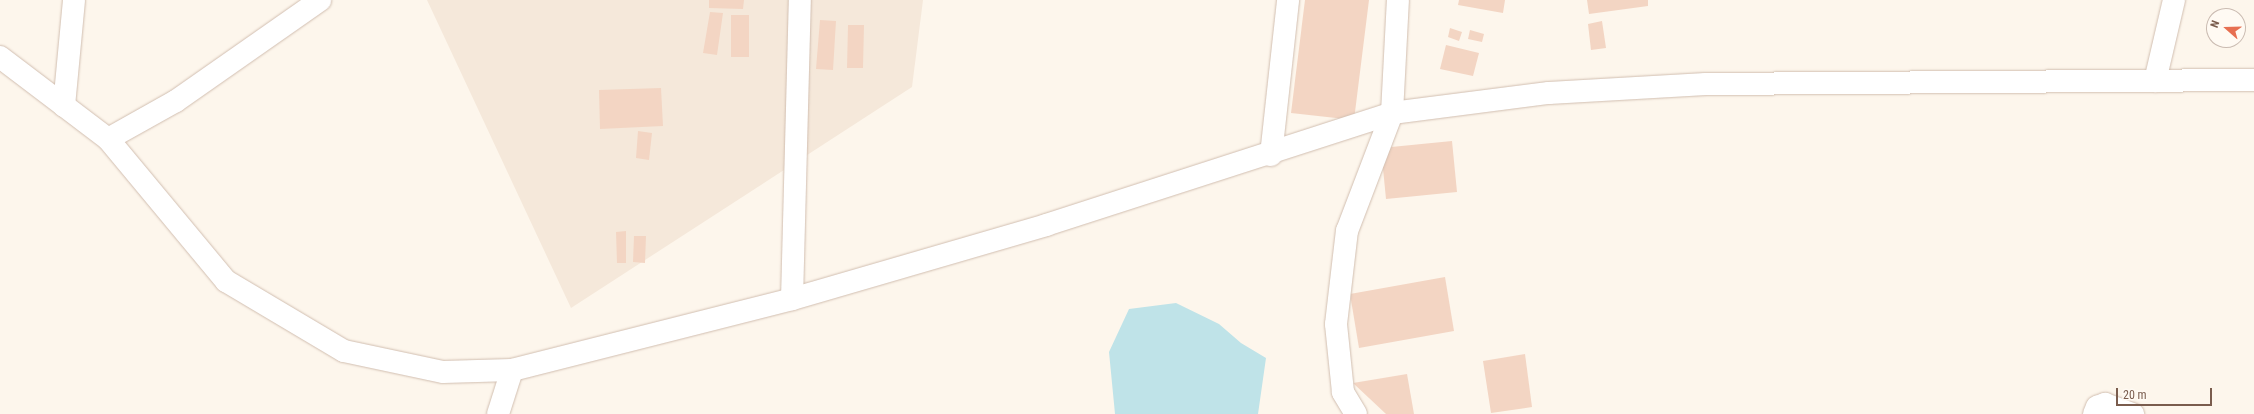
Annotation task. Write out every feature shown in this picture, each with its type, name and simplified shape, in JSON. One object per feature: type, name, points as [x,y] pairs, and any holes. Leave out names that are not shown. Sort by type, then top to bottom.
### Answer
[{"type":"street","points":[[64,106],[74,0]]},
{"type":"street","points":[[108,139],[176,101],[320,0]]},
{"type":"street","points":[[792,299],[800,0]]},
{"type":"street","points":[[1271,155],[1288,0]]},
{"type":"street","points":[[1356,414],[1343,392],[1336,324],[1347,231],[1392,113],[1398,0]]},
{"type":"street","points":[[2155,81],[2174,0]]},
{"type":"street","points":[[0,57],[108,139],[226,281],[344,351],[443,372],[512,370],[792,299],[1046,225],[1271,155],[1392,113],[1548,93],[1706,84],[2254,80]]},
{"type":"street","points":[[498,414],[512,370]]},
{"type":"street","points":[[2094,414],[2097,407],[2105,404],[2133,414]]},
{"type":"shaded area","points":[[427,0],[923,0],[912,87],[571,308]]},
{"type":"water","points":[[1176,303],[1219,324],[1241,343],[1266,358],[1258,414],[1115,414],[1109,352],[1129,309]]},
{"type":"building","points":[[709,0],[744,0],[743,9],[709,8]]},
{"type":"building","points":[[1305,0],[1369,0],[1354,120],[1291,113]]},
{"type":"building","points":[[1459,0],[1505,0],[1503,13],[1458,5]]},
{"type":"building","points":[[1587,0],[1648,0],[1648,6],[1589,14]]},
{"type":"building","points":[[710,12],[723,13],[717,55],[703,53]]},
{"type":"building","points":[[731,15],[749,15],[749,57],[731,57]]},
{"type":"building","points":[[820,20],[836,21],[833,70],[816,69]]},
{"type":"building","points":[[1602,21],[1606,48],[1591,50],[1588,24]]},
{"type":"building","points":[[848,25],[864,25],[863,68],[847,68]]},
{"type":"building","points":[[1450,28],[1462,32],[1459,41],[1448,37]]},
{"type":"building","points":[[1470,30],[1484,34],[1482,42],[1468,39]]},
{"type":"building","points":[[1446,45],[1479,53],[1473,76],[1440,69]]},
{"type":"building","points":[[661,88],[663,126],[600,129],[599,90]]},
{"type":"building","points":[[638,131],[652,133],[649,160],[636,158]]},
{"type":"building","points":[[1452,141],[1457,192],[1386,199],[1381,148]]},
{"type":"building","points":[[626,231],[626,263],[617,263],[616,232]]},
{"type":"building","points":[[634,236],[646,236],[645,263],[633,262]]},
{"type":"building","points":[[1445,277],[1454,331],[1359,348],[1350,294]]},
{"type":"building","points":[[1525,354],[1532,407],[1491,413],[1483,361]]},
{"type":"building","points":[[1407,374],[1414,414],[1386,414],[1353,383]]}]
